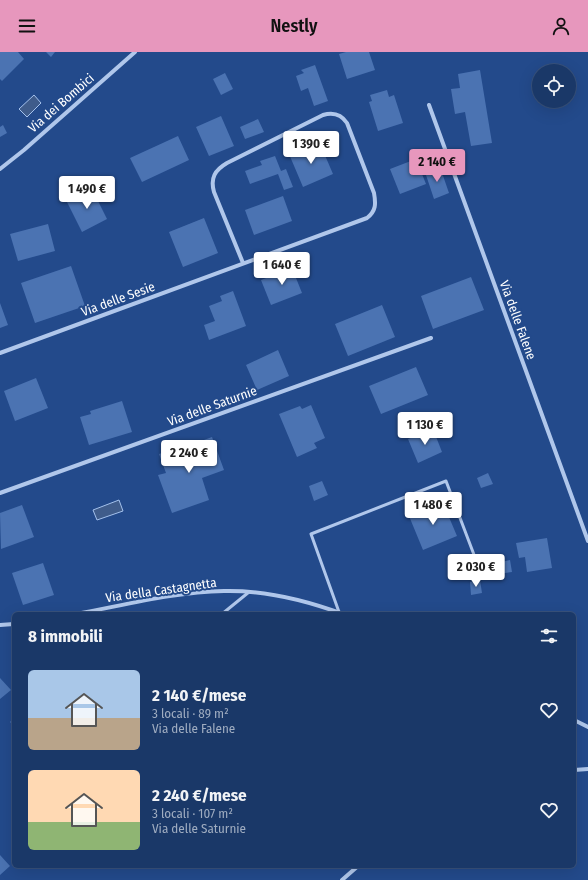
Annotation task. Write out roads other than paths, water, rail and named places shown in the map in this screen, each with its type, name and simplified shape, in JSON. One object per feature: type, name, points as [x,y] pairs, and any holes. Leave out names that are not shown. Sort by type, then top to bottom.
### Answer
[{"type":"street","name":"Via dei Bombici","points":[[0,169],[24,150],[135,52]]},
{"type":"street","name":"Via delle Falene","points":[[429,105],[588,542]]},
{"type":"street","name":"Via delle Sesie","points":[[0,353],[243,264],[363,220],[374,210],[374,193],[347,123],[341,116],[333,113],[323,115],[227,163],[215,173],[212,181],[214,192],[243,264]]},
{"type":"street","name":"Via delle Saturnie","points":[[0,492],[431,338]]},
{"type":"street","name":"Via della Castagnetta","points":[[86,612],[146,600],[225,591],[249,592],[299,600],[338,612]]},
{"type":"street","points":[[0,624],[12,624]]},
{"type":"street","points":[[576,721],[588,727]]},
{"type":"street","points":[[576,770],[588,769]]},
{"type":"street","points":[[342,880],[356,868]]},
{"type":"lane","points":[[341,612],[311,534],[446,481],[476,560]]},
{"type":"lane","points":[[224,612],[249,592]]},
{"type":"water","points":[[34,95],[41,103],[27,117],[19,109]]},
{"type":"water","points":[[119,500],[123,511],[97,520],[93,510]]}]
